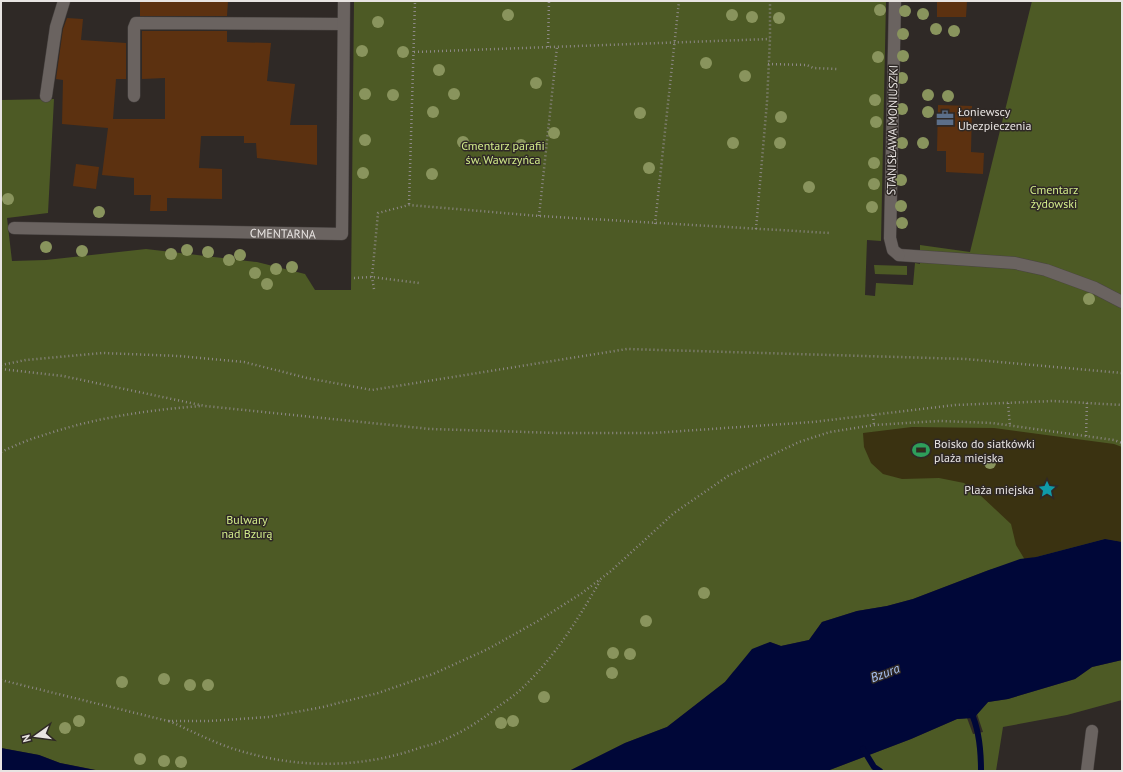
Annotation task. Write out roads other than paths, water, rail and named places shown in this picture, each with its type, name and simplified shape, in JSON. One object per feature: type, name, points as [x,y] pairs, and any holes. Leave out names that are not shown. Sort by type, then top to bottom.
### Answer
[{"type":"street","points":[[46,96],[56,27],[64,1]]},
{"type":"street","name":"CMENTARNA","points":[[14,228],[342,234],[344,1]]},
{"type":"street","name":"STANISŁAWA MONIUSZKI","points":[[895,1],[890,238],[893,250],[899,256],[1015,263],[1053,273],[1095,288],[1122,302]]},
{"type":"street","points":[[134,96],[134,28],[136,23],[344,24]]},
{"type":"street","points":[[1087,771],[1092,731]]},
{"type":"water","name":"Bzura","points":[[1105,539],[1122,542],[1122,660],[1092,667],[1075,679],[1008,699],[988,702],[974,718],[957,719],[911,739],[827,771],[569,771],[625,743],[667,727],[725,682],[752,649],[770,642],[781,646],[809,640],[822,622],[857,611],[887,606],[913,599],[1020,559],[1036,557]]},
{"type":"water","points":[[1,748],[39,755],[60,763],[100,771],[1,771]]},
{"type":"waterway","points":[[971,712],[979,741],[981,771]]},
{"type":"waterway","points":[[863,749],[874,767],[880,771]]},
{"type":"place","name":"Łoniewscy Ubezpieczenia","points":[[945,118]]},
{"type":"place","name":"Boisko do siatkówki plaża miejska","points":[[921,450]]},
{"type":"place","name":"Plaża miejska","points":[[1047,489]]},
{"type":"park label","name":"Cmentarz parafii św. Wawrzyńca","points":[[503,152]]},
{"type":"park label","name":"Cmentarz żydowski","points":[[1054,196]]},
{"type":"park label","name":"Bulwary nad Bzurą","points":[[247,526]]}]
